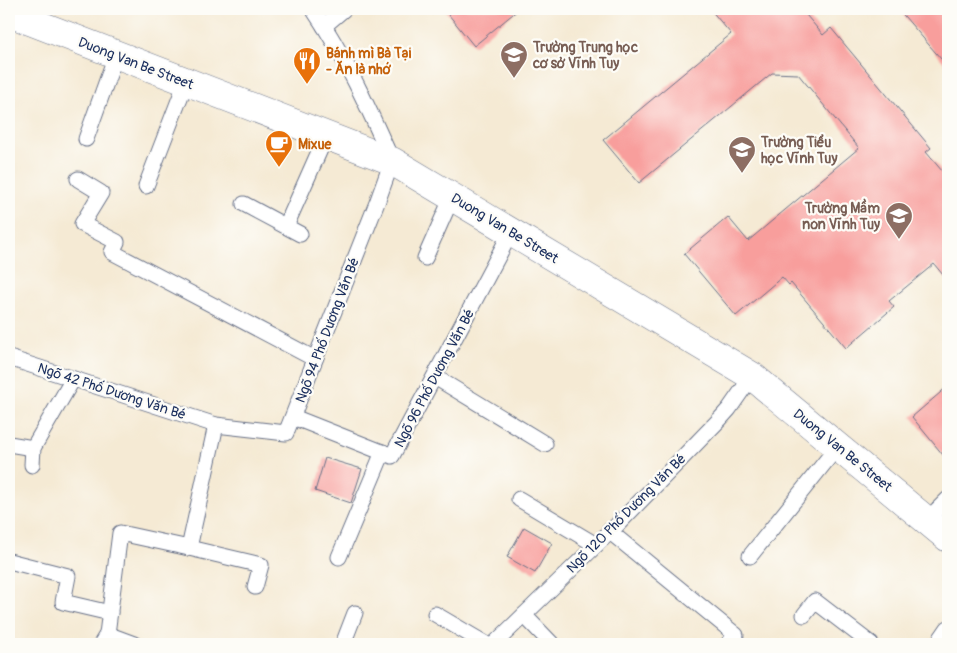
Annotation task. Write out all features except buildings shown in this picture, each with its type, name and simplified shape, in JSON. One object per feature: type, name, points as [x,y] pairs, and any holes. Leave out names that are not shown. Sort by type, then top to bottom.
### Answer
[{"type":"street","name":"Duong Van Be Street","points":[[9,13],[392,161],[752,376],[948,538]]},
{"type":"lane","points":[[313,9],[368,109],[392,161]]},
{"type":"lane","points":[[324,26],[344,9]]},
{"type":"lane","points":[[86,139],[116,55]]},
{"type":"lane","points":[[146,186],[186,82]]},
{"type":"lane","points":[[286,226],[326,136]]},
{"type":"lane","name":"Ngõ 94 Phố Dương Văn Bé","points":[[216,425],[286,433],[392,161]]},
{"type":"lane","points":[[78,178],[101,192],[82,224],[117,242],[112,252],[315,359]]},
{"type":"lane","points":[[425,258],[452,197]]},
{"type":"lane","points":[[244,204],[300,234]]},
{"type":"lane","name":"Ngõ 96 Phố Dương Văn Bé","points":[[293,417],[392,456],[512,232]]},
{"type":"lane","name":"Ngõ 42 Phố Dương Văn Bé","points":[[9,358],[216,425]]},
{"type":"lane","name":"Ngõ 120 Phố Dương Văn Bé","points":[[494,644],[596,545],[729,409],[752,376]]},
{"type":"lane","points":[[435,377],[545,444]]},
{"type":"lane","points":[[32,464],[33,448],[73,379]]},
{"type":"lane","points":[[189,548],[216,425]]},
{"type":"lane","points":[[9,444],[33,448]]},
{"type":"lane","points":[[750,556],[838,446]]},
{"type":"lane","points":[[339,557],[383,452]]},
{"type":"lane","points":[[519,499],[596,545]]},
{"type":"lane","points":[[928,520],[948,499]]},
{"type":"lane","points":[[609,531],[736,635],[728,644]]},
{"type":"lane","points":[[134,644],[104,639],[110,613],[120,533],[261,565],[255,588]]},
{"type":"lane","points":[[9,561],[68,576],[63,602],[110,613]]},
{"type":"lane","points":[[804,615],[815,601],[871,644]]},
{"type":"lane","points":[[344,644],[355,612]]},
{"type":"lane","points":[[435,614],[486,644]]},
{"type":"lane","points":[[524,615],[552,644]]},
{"type":"lane","points":[[937,644],[948,628]]},
{"type":"place","name":"Trường Trung học cơ sở Vĩnh Tuy","points":[[514,79]]},
{"type":"place","name":"Bánh mì Bà Tại - Ăn là nhớ","points":[[307,85]]},
{"type":"place","name":"Mixue","points":[[279,168]]},
{"type":"place","name":"Trường Tiểu học Vĩnh Tuy","points":[[742,174]]},
{"type":"place","name":"Trường Mầm non Vĩnh Tuy","points":[[899,240]]}]
